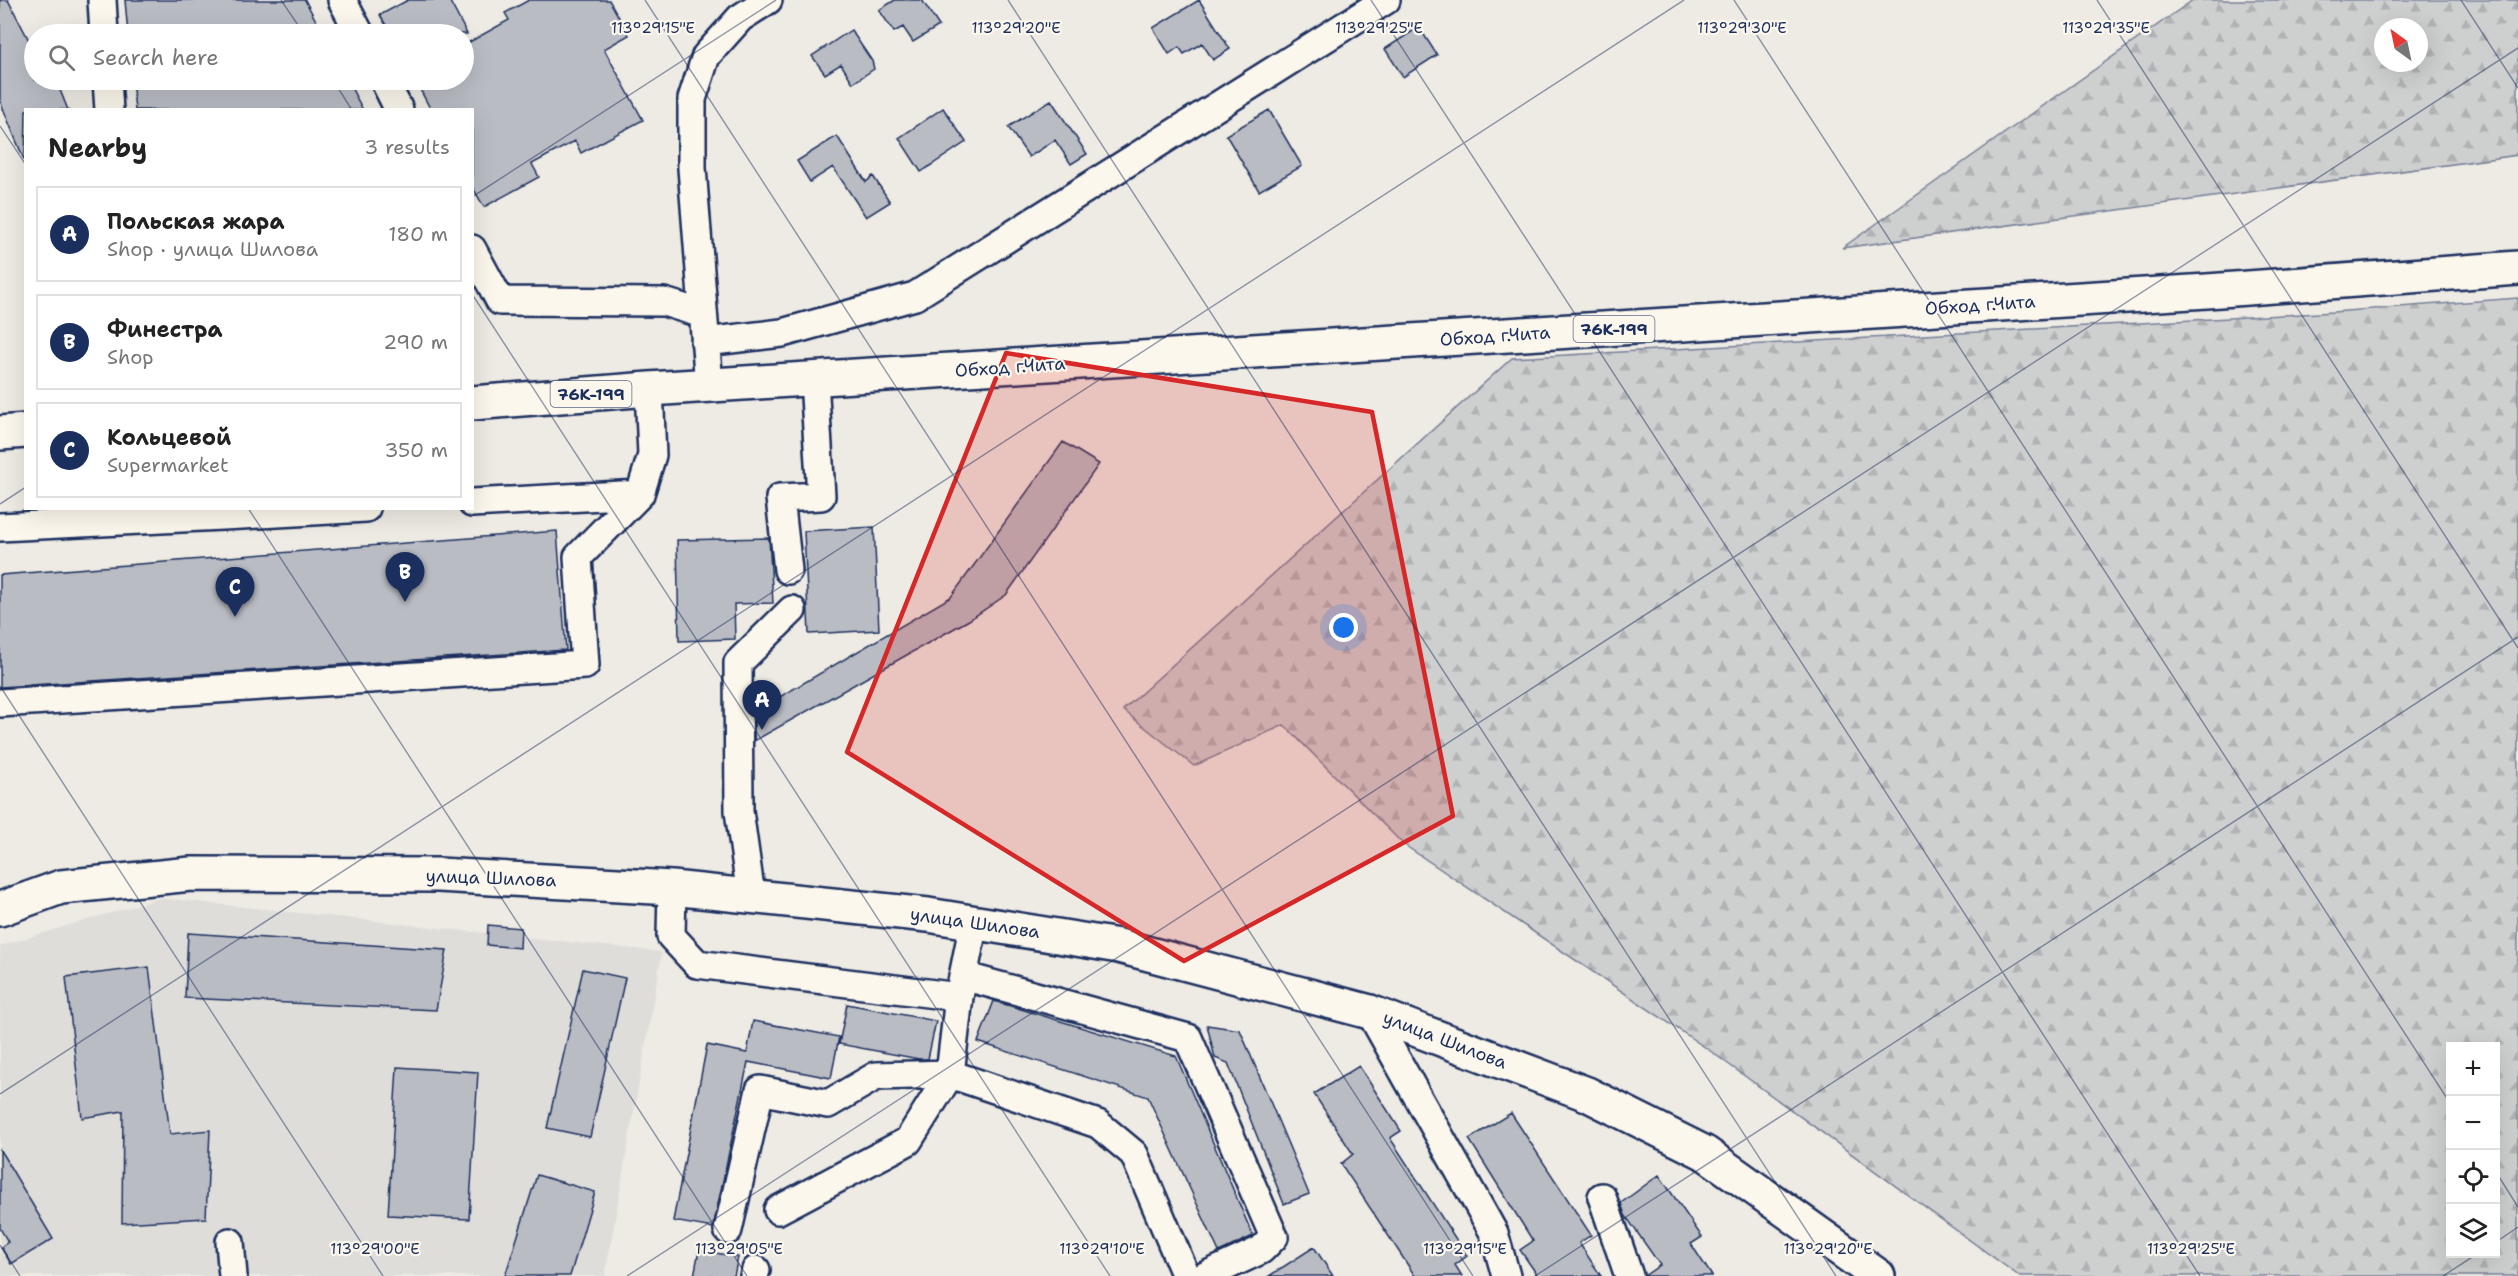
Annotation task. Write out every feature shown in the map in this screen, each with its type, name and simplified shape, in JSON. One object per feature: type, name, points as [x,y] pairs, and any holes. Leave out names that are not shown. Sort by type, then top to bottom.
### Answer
[{"type":"main road","name":"Обход г.Чита","points":[[474,403],[648,389],[2207,291],[2518,268]]},
{"type":"main road","points":[[0,433],[24,431]]},
{"type":"main road","name":"улица Шилова","points":[[4,903],[51,890],[85,884],[191,874],[438,875],[672,888],[751,896],[928,915],[1119,946],[1370,1012],[1587,1094],[1705,1153],[1878,1276]]},
{"type":"street","points":[[102,0],[103,24]]},
{"type":"street","points":[[342,0],[355,24]]},
{"type":"street","points":[[709,386],[692,168],[692,99],[706,56],[740,18],[768,0]]},
{"type":"street","points":[[705,342],[782,333],[915,296],[1386,0]]},
{"type":"street","points":[[108,90],[109,108]]},
{"type":"street","points":[[389,90],[398,108]]},
{"type":"street","points":[[474,253],[500,301],[664,302],[703,314]]},
{"type":"street","points":[[788,570],[780,498],[821,496],[814,379]]},
{"type":"street","points":[[0,703],[585,665],[578,556],[640,494],[652,455],[648,389]]},
{"type":"street","points":[[474,503],[640,494]]},
{"type":"street","points":[[0,526],[304,510]]},
{"type":"street","points":[[751,896],[739,811],[738,663],[792,610]]},
{"type":"street","points":[[672,888],[671,936],[697,964],[961,987],[1188,1038],[1274,1237],[1262,1250],[1205,1276]]},
{"type":"street","points":[[778,1210],[908,1141],[950,1074],[961,987],[974,922]]},
{"type":"street","points":[[1370,1012],[1494,1233],[1506,1276]]},
{"type":"street","points":[[728,1230],[760,1090],[828,1104],[876,1076],[950,1074],[1098,1124],[1134,1154],[1186,1276]]},
{"type":"street","points":[[1602,1197],[1629,1276]]},
{"type":"street","points":[[230,1242],[233,1276]]},
{"type":"highlighted area","points":[[1006,353],[1372,412],[1453,816],[1184,961],[847,752]]},
{"type":"shaded area","points":[[160,898],[662,952],[605,1276],[0,1276],[0,946]]},
{"type":"green space","points":[[2193,0],[2518,0],[2518,155],[1842,248]]},
{"type":"green space","points":[[2518,298],[2518,1276],[2019,1276],[1709,1050],[1403,844],[1284,725],[1194,766],[1123,710],[1512,358],[2319,313]]},
{"type":"building","points":[[0,0],[8,0],[24,31],[24,90],[60,90],[67,108],[24,108],[24,160],[0,101]]},
{"type":"building","points":[[125,0],[305,0],[318,24],[127,24]]},
{"type":"building","points":[[408,0],[449,0],[462,24],[385,24],[380,15]]},
{"type":"building","points":[[529,0],[609,0],[629,35],[604,49],[643,120],[581,153],[575,141],[532,164],[539,177],[484,207],[474,190],[474,108],[430,108],[420,90],[474,90],[474,39],[509,20],[505,13]]},
{"type":"building","points":[[895,0],[922,0],[939,26],[913,42],[903,27],[894,32],[879,10]]},
{"type":"building","points":[[1199,0],[1230,49],[1213,60],[1202,43],[1184,54],[1179,47],[1169,54],[1153,28]]},
{"type":"building","points":[[1419,27],[1437,55],[1403,77],[1385,49]]},
{"type":"building","points":[[851,30],[872,61],[874,69],[853,83],[841,64],[825,74],[812,56]]},
{"type":"building","points":[[133,90],[352,90],[362,108],[135,108]]},
{"type":"building","points":[[1051,100],[1087,154],[1071,164],[1055,140],[1029,157],[1008,127]]},
{"type":"building","points":[[943,108],[966,142],[921,172],[899,138]]},
{"type":"building","points":[[1269,110],[1302,166],[1259,191],[1226,135]]},
{"type":"building","points":[[837,136],[866,182],[873,176],[890,202],[866,217],[833,167],[810,182],[797,161]]},
{"type":"building","points":[[1063,442],[1099,464],[1006,595],[969,620],[754,741],[754,712],[951,597]]},
{"type":"building","points":[[874,527],[879,630],[809,634],[804,531]]},
{"type":"building","points":[[557,531],[566,650],[0,687],[0,575]]},
{"type":"building","points":[[769,538],[773,603],[734,604],[735,639],[679,641],[677,540]]},
{"type":"building","points":[[488,925],[521,928],[520,948],[487,945]]},
{"type":"building","points":[[188,933],[447,950],[436,1010],[185,998]]},
{"type":"building","points":[[149,967],[170,1134],[210,1130],[206,1218],[122,1223],[123,1111],[82,1118],[66,977]]},
{"type":"building","points":[[583,969],[625,978],[590,1137],[547,1128]]},
{"type":"building","points":[[994,1001],[1176,1056],[1253,1236],[1219,1252],[1148,1097],[978,1042]]},
{"type":"building","points":[[847,1004],[936,1021],[928,1059],[839,1044]]},
{"type":"building","points":[[753,1021],[839,1037],[831,1078],[748,1062],[713,1228],[673,1221],[707,1045],[747,1053]]},
{"type":"building","points":[[1207,1025],[1240,1030],[1309,1194],[1284,1204],[1228,1063],[1215,1058]]},
{"type":"building","points":[[1359,1066],[1401,1131],[1390,1138],[1467,1256],[1455,1265],[1462,1276],[1415,1276],[1341,1164],[1353,1154],[1314,1094]]},
{"type":"building","points":[[397,1067],[478,1072],[469,1219],[388,1215]]},
{"type":"building","points":[[1511,1113],[1591,1235],[1579,1243],[1601,1276],[1538,1276],[1520,1250],[1533,1241],[1469,1139]]},
{"type":"building","points":[[0,1150],[53,1239],[11,1264],[1,1247],[8,1242],[0,1228]]},
{"type":"building","points":[[537,1175],[595,1192],[570,1276],[505,1276]]},
{"type":"building","points":[[1659,1175],[1702,1237],[1691,1244],[1712,1276],[1644,1276],[1660,1265],[1625,1215],[1621,1203]]},
{"type":"building","points":[[1314,1247],[1333,1276],[1269,1276]]},
{"type":"building","points":[[699,1250],[738,1257],[734,1276],[694,1276]]},
{"type":"place","name":"Финестра","points":[[405,602]]},
{"type":"place","name":"Кольцевой","points":[[235,617]]},
{"type":"place","name":"Польская жара","points":[[762,730]]}]
